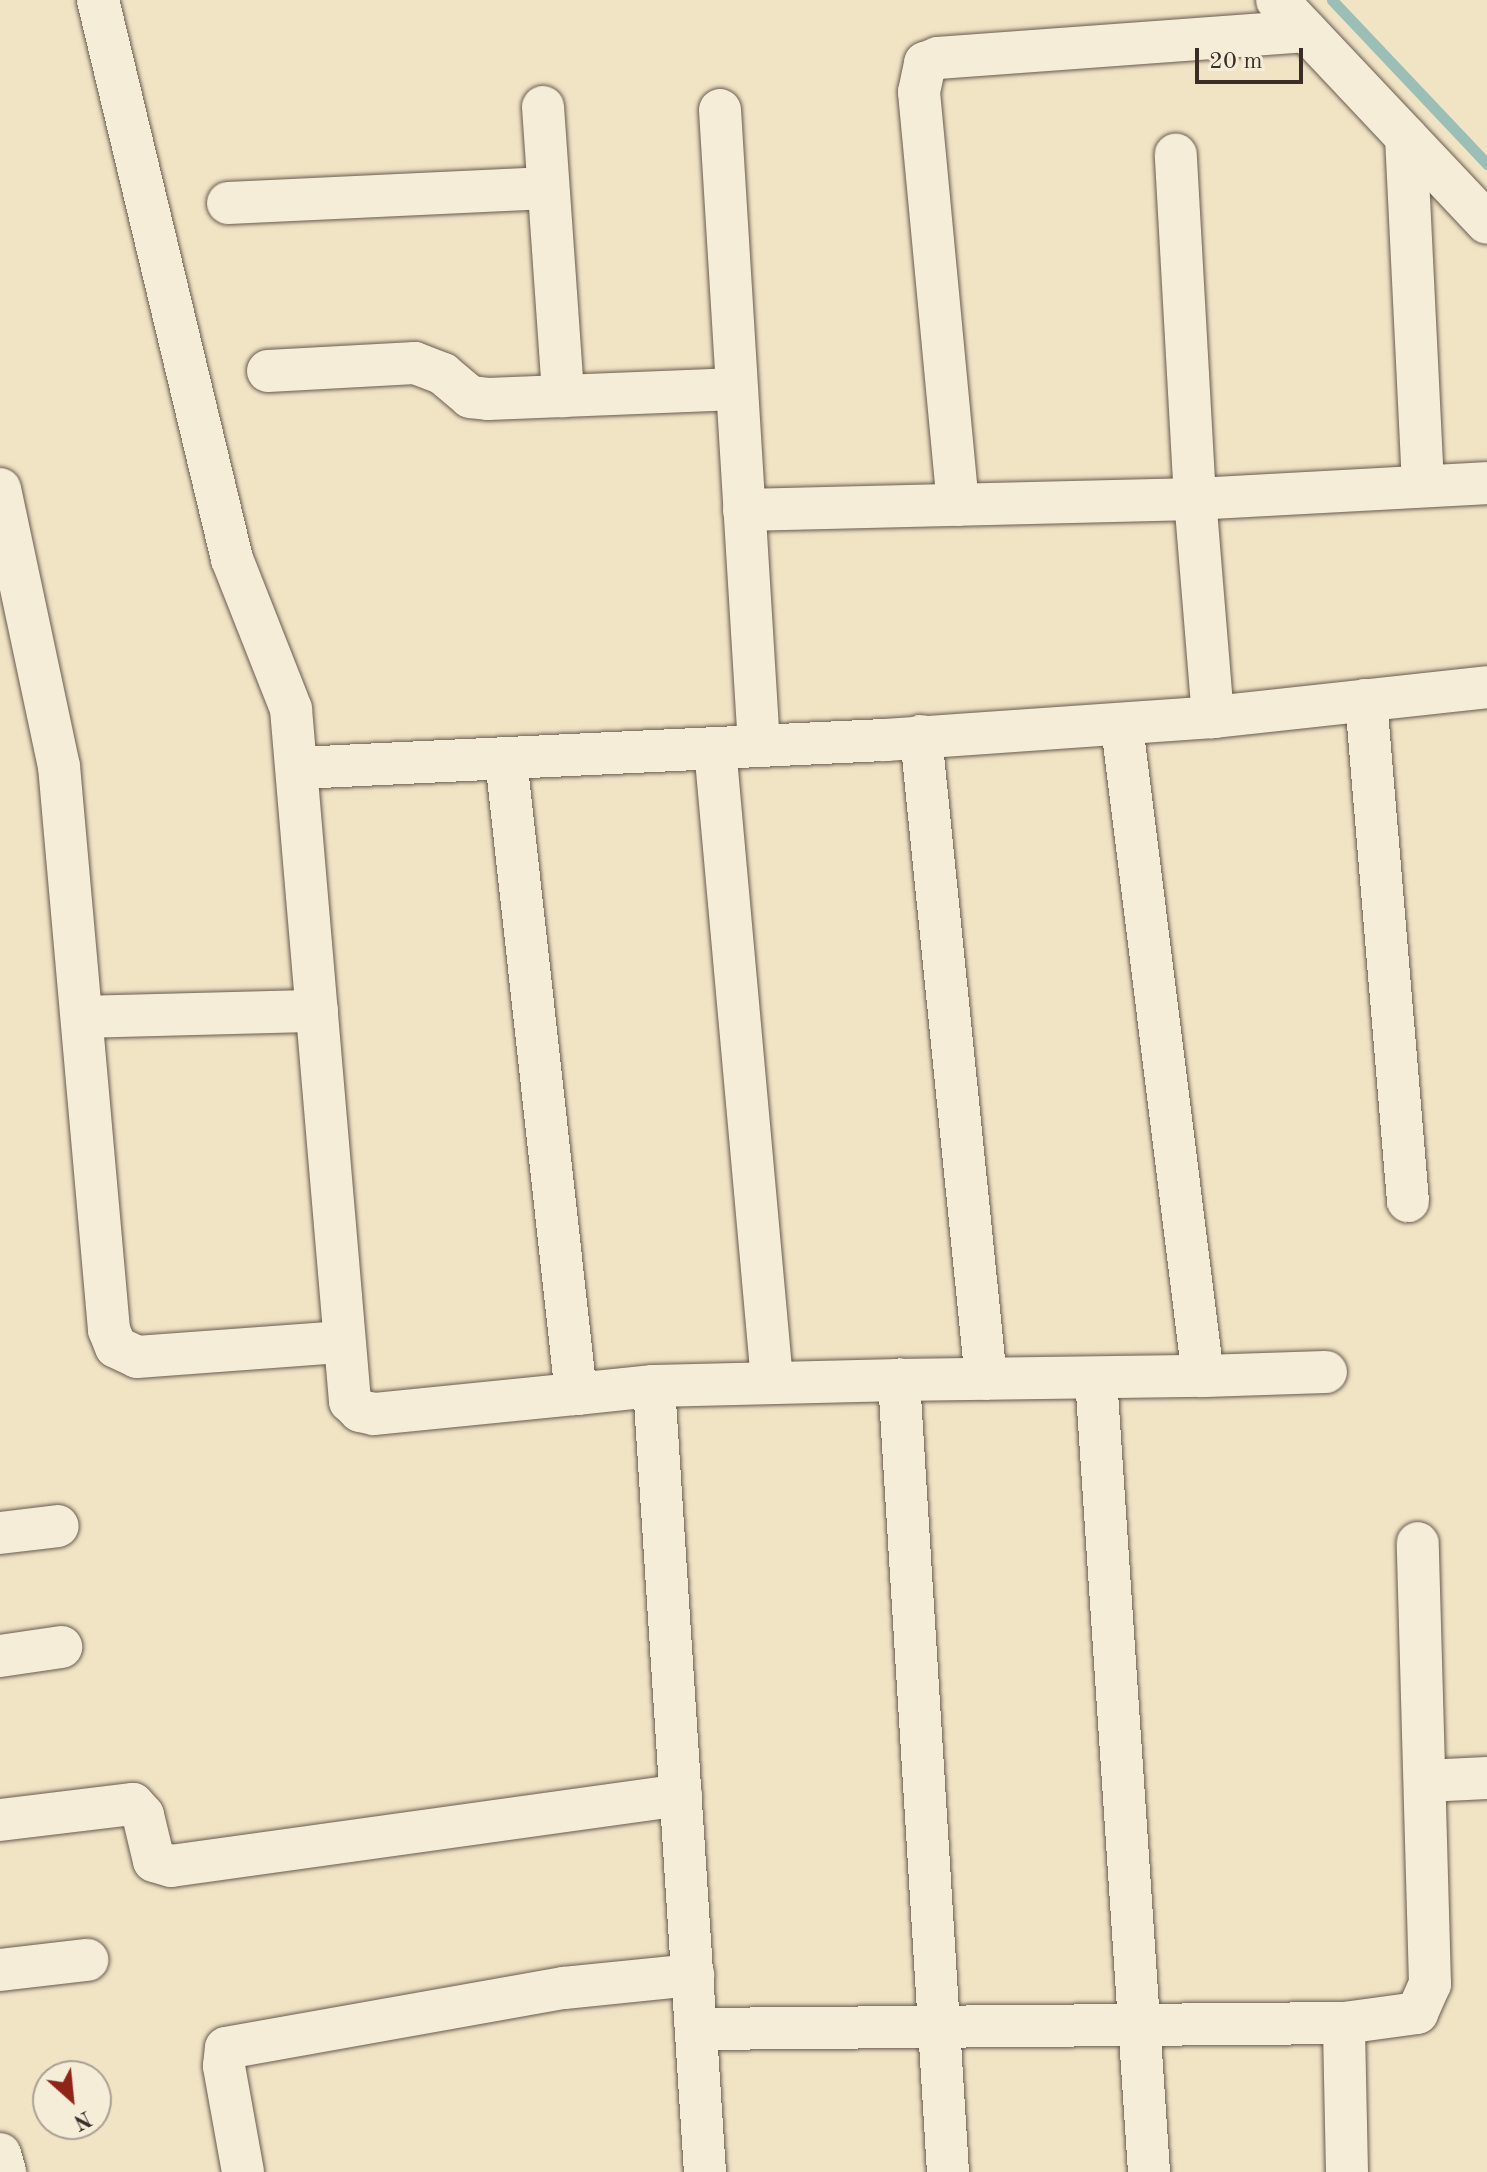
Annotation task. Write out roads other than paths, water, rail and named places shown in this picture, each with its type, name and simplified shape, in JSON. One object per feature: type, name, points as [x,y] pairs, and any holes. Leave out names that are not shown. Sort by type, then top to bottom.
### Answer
[{"type":"street","points":[[98,0],[232,559],[291,709],[299,768],[346,1386],[360,1411],[654,1386],[772,1381],[1326,1372]]},
{"type":"street","points":[[1277,0],[1487,223]]},
{"type":"street","points":[[958,505],[919,92],[925,63],[938,58],[1306,31]]},
{"type":"street","points":[[543,107],[563,396]]},
{"type":"street","points":[[720,110],[759,746]]},
{"type":"street","points":[[1406,137],[1423,485]]},
{"type":"street","points":[[1176,155],[1195,499],[1213,717]]},
{"type":"street","points":[[228,203],[548,188]]},
{"type":"street","points":[[268,371],[415,363],[443,374],[470,397],[737,389]]},
{"type":"street","points":[[744,510],[1195,499],[1487,483]]},
{"type":"street","points":[[0,489],[59,766],[109,1330],[116,1347],[137,1357],[342,1342]]},
{"type":"street","points":[[299,768],[1122,726],[1487,687]]},
{"type":"street","points":[[1366,700],[1408,1201]]},
{"type":"street","points":[[1122,726],[1203,1376]]},
{"type":"street","points":[[921,736],[986,1379]]},
{"type":"street","points":[[715,748],[772,1381]]},
{"type":"street","points":[[506,759],[576,1394]]},
{"type":"street","points":[[82,1017],[317,1011]]},
{"type":"street","points":[[1096,1378],[1149,2172]]},
{"type":"street","points":[[899,1380],[948,2172]]},
{"type":"street","points":[[654,1386],[705,2172]]},
{"type":"street","points":[[0,1533],[58,1526]]},
{"type":"street","points":[[697,2029],[1344,2023],[1401,2019],[1417,2013],[1425,2002],[1430,1984],[1418,1543]]},
{"type":"street","points":[[0,1656],[61,1647]]},
{"type":"street","points":[[1425,1781],[1487,1778]]},
{"type":"street","points":[[0,1820],[133,1804],[143,1815],[154,1861],[171,1866],[681,1795]]},
{"type":"street","points":[[0,1970],[87,1960]]},
{"type":"street","points":[[243,2172],[224,2066],[226,2048],[564,1988],[693,1975]]},
{"type":"street","points":[[1344,2023],[1347,2172]]},
{"type":"street","points":[[0,2154],[5,2172]]},
{"type":"waterway","points":[[1332,0],[1487,164]]}]
